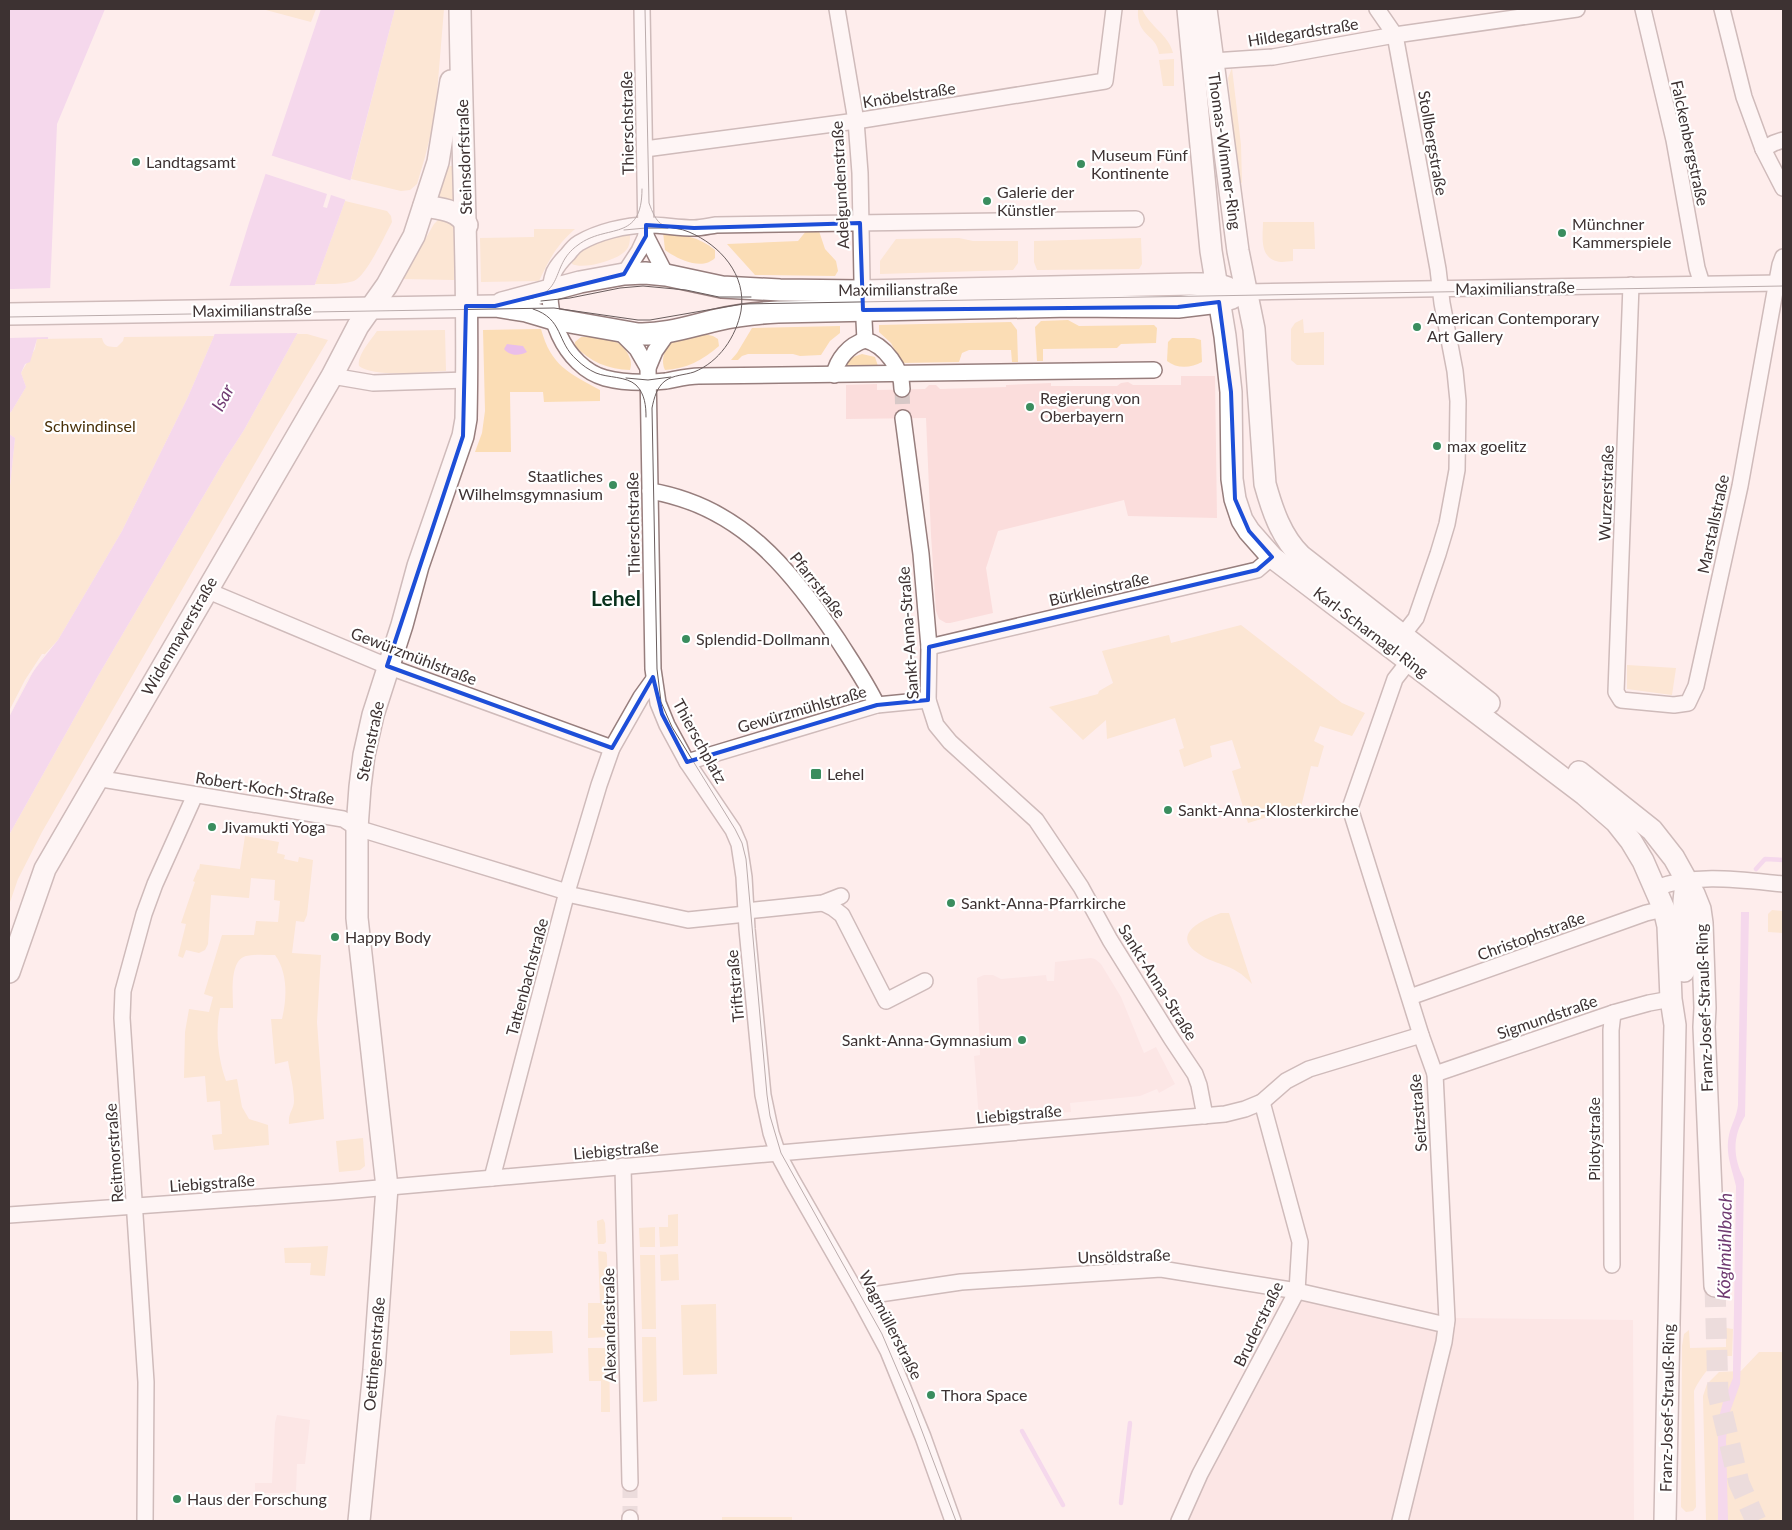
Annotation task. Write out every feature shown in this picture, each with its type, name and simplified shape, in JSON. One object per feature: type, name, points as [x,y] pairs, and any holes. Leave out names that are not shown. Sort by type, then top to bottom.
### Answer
[{"type":"main road","name":"Steinsdorfstraße","points":[[370,308],[387,285],[414,236],[438,162],[460,9]]},
{"type":"main road","name":"Steinsdorfstraße","points":[[460,9],[467,225],[466,306]]},
{"type":"main road","name":"Thomas-Wimmer-Ring","points":[[1188,9],[1210,246],[1218,293]]},
{"type":"main road","name":"Thomas-Wimmer-Ring","points":[[1206,9],[1216,97],[1226,155],[1238,251],[1246,292]]},
{"type":"main road","points":[[1202,149],[1212,144],[1226,155]]},
{"type":"main road","points":[[424,206],[453,212],[459,215],[467,225]]},
{"type":"main road","name":"Maximilianstraße","points":[[494,306],[580,282],[624,274],[645,273],[666,275],[722,286],[863,300],[1246,292]]},
{"type":"main road","name":"Karl-Scharnagl-Ring","points":[[1246,292],[1254,329],[1265,484],[1270,504],[1279,524],[1296,551],[1402,636],[1630,811],[1652,830],[1669,851],[1687,879]]},
{"type":"main road","name":"Karl-Scharnagl-Ring","points":[[1218,293],[1231,392],[1232,479],[1235,499],[1242,520],[1249,531],[1272,557],[1604,811],[1631,841],[1643,860],[1664,910]]},
{"type":"main road","name":"Maximilianstraße","points":[[9,314],[494,306],[619,331],[648,334],[669,332],[742,315],[863,300]]},
{"type":"main road","name":"Sternstraße","points":[[387,1187],[357,918],[357,828],[364,755],[373,715],[402,625],[418,566],[463,436],[466,419],[467,380],[466,306]]},
{"type":"main road","name":"Widenmayerstraße","points":[[9,972],[45,869],[370,308]]},
{"type":"main road","points":[[1242,520],[1258,519],[1265,513],[1270,504]]},
{"type":"main road","name":"Franz-Josef-Strauß-Ring","points":[[1675,1025],[1683,998],[1684,896],[1687,879]]},
{"type":"main road","name":"Franz-Josef-Strauß-Ring","points":[[1687,879],[1700,909],[1704,945],[1704,1027],[1715,1286]]},
{"type":"main road","name":"Franz-Josef-Strauß-Ring","points":[[1664,910],[1670,945],[1671,1000],[1675,1025],[1665,1521]]},
{"type":"main road","name":"Oettingenstraße","points":[[359,1521],[374,1370],[387,1187]]},
{"type":"street","name":"Thierschstraße","points":[[624,274],[639,251],[646,230],[642,9]]},
{"type":"street","name":"Adelgundenstraße","points":[[837,9],[856,121],[860,173],[863,300]]},
{"type":"street","name":"Knöbelstraße","points":[[645,149],[856,121],[1105,81],[1114,9]]},
{"type":"street","name":"Stollbergstraße","points":[[1377,9],[1395,35],[1456,371],[1458,409],[1457,470],[1447,524],[1416,618],[1402,636]]},
{"type":"street","name":"Hildegardstraße","points":[[1213,62],[1273,57],[1395,35],[1556,10],[1576,9]]},
{"type":"street","name":"Falckenbergstraße","points":[[1643,9],[1674,140],[1697,268],[1702,284]]},
{"type":"street","points":[[1722,9],[1744,97],[1763,149],[1783,188]]},
{"type":"street","points":[[1763,149],[1774,142],[1783,140]]},
{"type":"street","points":[[1136,219],[716,225],[694,228],[608,232],[576,244],[557,267],[554,272],[551,291],[553,319],[568,351],[584,368],[605,378],[648,375],[834,375],[1154,370]]},
{"type":"street","name":"Thierschstraße","points":[[646,230],[666,275]]},
{"type":"street","points":[[1780,283],[1780,265],[1783,257]]},
{"type":"street","name":"Maximilianstraße","points":[[1246,292],[1780,283]]},
{"type":"street","name":"Marstallstraße","points":[[1621,700],[1674,706],[1688,703],[1696,686],[1740,486],[1780,283]]},
{"type":"street","name":"Wurzerstraße","points":[[1621,700],[1616,692],[1631,285]]},
{"type":"street","points":[[742,315],[744,306],[743,288]]},
{"type":"street","points":[[863,300],[865,340]]},
{"type":"street","points":[[619,331],[637,349],[648,375]]},
{"type":"street","name":"Thierschstraße","points":[[654,679],[648,375],[655,351],[669,332]]},
{"type":"street","points":[[834,375],[838,363],[845,352],[855,344],[865,340],[872,342],[883,350],[899,374],[902,389]]},
{"type":"street","points":[[332,376],[373,383],[467,380]]},
{"type":"street","name":"Sankt-Anna-Straße","points":[[903,418],[913,489],[929,647],[928,700],[936,725],[950,742],[1036,820],[1045,831],[1081,888],[1110,940],[1195,1074],[1201,1092],[1205,1116]]},
{"type":"street","name":"Pfarrstraße","points":[[650,491],[683,498],[705,508],[730,521],[767,550],[786,569],[810,600],[869,687],[877,705]]},
{"type":"street","name":"Bürkleinstraße","points":[[929,647],[1257,570],[1272,557]]},
{"type":"street","name":"Gewürzmühlstraße","points":[[206,590],[388,666],[612,748]]},
{"type":"street","name":"Seitzstraße","points":[[1400,1521],[1444,1342],[1446,1325],[1447,1302],[1436,1074],[1421,1036],[1350,808],[1395,679],[1408,661]]},
{"type":"street","points":[[612,748],[641,697],[654,679]]},
{"type":"street","name":"Thierschplatz","points":[[654,679],[662,714],[687,762],[724,817]]},
{"type":"street","name":"Gewürzmühlstraße","points":[[687,762],[877,705],[928,700]]},
{"type":"street","name":"Tattenbachstraße","points":[[492,1178],[567,893],[612,748]]},
{"type":"street","name":"Robert-Koch-Straße","points":[[96,778],[343,819],[357,828],[567,893],[688,920],[823,903],[841,896]]},
{"type":"street","name":"Reitmorstraße","points":[[145,1521],[146,1382],[122,1018],[123,991],[144,914],[155,884],[195,795]]},
{"type":"street","name":"Triftstraße","points":[[724,817],[739,844],[742,860],[763,1095],[768,1122],[778,1154]]},
{"type":"street","points":[[1656,888],[1687,879],[1739,880],[1783,884]]},
{"type":"street","points":[[823,903],[842,915],[886,1001],[925,981]]},
{"type":"street","name":"Christophstraße","points":[[1410,997],[1646,913],[1664,910]]},
{"type":"street","name":"Sigmundstraße","points":[[1436,1074],[1614,1012],[1649,1003],[1671,1000]]},
{"type":"street","name":"Pilotystraße","points":[[1612,1265],[1611,1030],[1614,1012]]},
{"type":"street","points":[[1262,1102],[1286,1080],[1309,1069],[1421,1036]]},
{"type":"street","name":"Liebigstraße","points":[[9,1215],[387,1187],[1205,1116],[1225,1114],[1262,1102]]},
{"type":"street","name":"Bruderstraße","points":[[1179,1521],[1200,1474],[1297,1291],[1300,1242],[1262,1102]]},
{"type":"street","name":"Wagmüllerstraße","points":[[778,1154],[881,1337],[923,1437],[953,1521]]},
{"type":"street","name":"Alexandrastraße","points":[[623,1166],[630,1483]]},
{"type":"street","name":"Unsöldstraße","points":[[859,1297],[961,1282],[1161,1269],[1297,1291],[1446,1325]]},
{"type":"highlighted area","points":[[860,223],[863,310],[1178,307],[1219,302],[1231,392],[1235,499],[1249,531],[1272,557],[1257,570],[929,647],[928,700],[877,705],[687,762],[662,714],[653,677],[612,748],[387,666],[463,436],[466,306],[495,306],[624,274],[646,236],[646,225],[694,228]]},
{"type":"shaded area","name":"Regierung von Oberbayern","points":[[1181,376],[1215,376],[1217,518],[1128,516],[1124,500],[998,531],[986,568],[993,613],[950,623],[939,619],[936,611],[931,535],[926,418],[846,419],[846,385],[877,384],[877,390],[925,389],[929,385],[936,385],[940,389],[1006,387],[1006,385],[1051,383],[1051,386],[1117,386],[1128,382],[1133,385],[1181,385]]},
{"type":"shaded area","points":[[1091,958],[1101,964],[1121,997],[1144,1053],[1156,1047],[1175,1084],[1159,1093],[1157,1089],[1140,1096],[1070,1103],[1071,1112],[979,1119],[974,1056],[980,1055],[977,978],[984,975],[993,975],[1001,979],[1046,975],[1047,981],[1054,981],[1055,962]]},
{"type":"shaded area","points":[[1299,1284],[1457,1318],[1633,1320],[1634,1521],[1181,1521]]},
{"type":"shaded area","points":[[277,1415],[310,1420],[305,1464],[297,1464],[296,1493],[255,1493],[255,1483],[272,1483]]},
{"type":"green space","points":[[262,9],[316,9],[311,22]]},
{"type":"green space","points":[[395,9],[444,9],[435,117],[417,184],[410,190],[401,191],[351,179]]},
{"type":"green space","points":[[1138,9],[1142,9],[1149,21],[1167,41],[1173,53],[1159,54],[1155,42],[1140,25]]},
{"type":"green space","points":[[1174,59],[1174,86],[1163,86],[1159,60]]},
{"type":"green space","points":[[1232,68],[1241,145],[1242,183],[1239,182],[1228,78]]},
{"type":"green space","points":[[447,166],[452,166],[454,202],[435,200]]},
{"type":"green space","points":[[345,201],[387,211],[391,216],[392,222],[375,254],[359,277],[354,281],[345,283],[315,284]]},
{"type":"green space","points":[[440,218],[454,222],[454,280],[402,279],[434,224]]},
{"type":"green space","points":[[1263,222],[1314,222],[1315,249],[1293,249],[1293,261],[1276,261],[1267,255],[1264,250]]},
{"type":"green space","points":[[534,229],[575,229],[554,253],[539,281],[481,282],[480,238],[534,237]]},
{"type":"green space","points":[[807,230],[819,231],[825,249],[836,261],[838,271],[835,276],[755,275],[727,244],[798,241]]},
{"type":"green space","points":[[663,232],[684,235],[703,242],[715,250],[715,258],[710,262],[697,264],[676,257],[665,250]]},
{"type":"green space","points":[[630,234],[628,247],[617,257],[592,265],[577,266],[572,264],[571,260],[577,250],[609,236]]},
{"type":"green space","points":[[959,238],[973,241],[1018,241],[1018,263],[1013,270],[880,274],[880,261],[896,239]]},
{"type":"green space","points":[[1141,238],[1142,264],[1139,269],[1037,270],[1034,262],[1034,241]]},
{"type":"green space","points":[[1303,319],[1304,333],[1324,332],[1324,365],[1297,365],[1291,360],[1291,329],[1295,323]]},
{"type":"green space","points":[[1068,320],[1079,326],[1154,325],[1157,328],[1156,343],[1121,344],[1117,348],[1043,349],[1043,361],[1037,361],[1035,327],[1041,321]]},
{"type":"green space","points":[[1011,322],[1017,330],[1018,362],[1012,362],[1011,350],[969,350],[962,353],[959,362],[901,363],[891,343],[879,332],[879,325]]},
{"type":"green space","points":[[840,326],[840,333],[830,341],[821,355],[748,354],[738,360],[731,360],[752,328]]},
{"type":"green space","points":[[541,329],[545,342],[556,360],[570,373],[600,390],[600,401],[544,402],[543,392],[510,392],[511,452],[475,452],[482,433],[485,411],[483,330]]},
{"type":"green space","points":[[445,330],[446,371],[388,373],[366,370],[359,366],[362,352],[377,331]]},
{"type":"green space","points":[[297,334],[307,334],[328,340],[42,832],[18,879],[9,905],[9,835],[98,676],[244,430]]},
{"type":"green space","points":[[704,334],[718,339],[719,346],[707,356],[694,363],[680,368],[665,370],[663,357],[666,348],[672,341]]},
{"type":"green space","name":"Schwindinsel","points":[[214,336],[188,397],[122,531],[58,640],[45,654],[27,681],[9,717],[9,495],[15,438],[9,434],[9,413],[26,387],[21,373],[35,349],[37,339],[102,338],[107,346],[117,347],[124,337]]},
{"type":"green space","points":[[581,337],[608,339],[619,344],[630,358],[630,370],[622,370],[600,364],[587,356],[575,346],[575,342]]},
{"type":"green space","points":[[1172,338],[1194,338],[1201,340],[1202,362],[1184,367],[1167,361],[1168,342]]},
{"type":"green space","points":[[862,354],[875,357],[878,366],[846,367],[850,358]]},
{"type":"green space","points":[[1241,625],[1342,703],[1365,713],[1352,736],[1320,726],[1314,741],[1324,746],[1318,767],[1311,766],[1301,807],[1248,823],[1232,771],[1241,768],[1232,740],[1210,746],[1212,757],[1184,767],[1179,750],[1184,748],[1175,718],[1107,739],[1106,720],[1083,740],[1049,707],[1098,694],[1099,691],[1113,683],[1102,651],[1169,635],[1171,643]]},
{"type":"green space","points":[[1627,665],[1676,668],[1672,695],[1627,689]]},
{"type":"green space","points":[[245,836],[279,842],[277,853],[285,855],[284,859],[298,862],[299,857],[313,860],[307,915],[304,922],[296,921],[292,953],[321,955],[317,1022],[324,1119],[289,1124],[289,1117],[294,1104],[293,1086],[288,1061],[275,1064],[271,1019],[282,1019],[285,1003],[285,986],[282,970],[275,955],[246,956],[237,964],[234,971],[233,1008],[220,1008],[218,1017],[219,1054],[226,1081],[237,1079],[242,1107],[249,1119],[268,1125],[269,1145],[214,1150],[212,1135],[222,1134],[220,1101],[207,1102],[205,1076],[184,1078],[185,1032],[189,1009],[209,1012],[213,997],[204,994],[222,935],[254,935],[256,921],[278,922],[280,901],[274,900],[275,880],[251,878],[249,898],[211,895],[208,944],[205,950],[199,953],[186,950],[183,958],[178,956],[186,924],[181,923],[200,864],[240,869]]},
{"type":"green space","points":[[1772,910],[1783,911],[1783,933],[1768,932],[1768,914]]},
{"type":"green space","points":[[1221,913],[1229,913],[1252,984],[1238,972],[1202,956],[1189,944],[1187,938],[1189,932],[1194,927],[1208,918]]},
{"type":"green space","points":[[363,1138],[365,1166],[360,1170],[339,1172],[336,1141]]},
{"type":"green space","points":[[678,1214],[678,1246],[660,1247],[659,1227],[668,1227],[668,1215]]},
{"type":"green space","points":[[603,1219],[606,1242],[598,1244],[597,1221]]},
{"type":"green space","points":[[655,1227],[655,1247],[640,1247],[639,1228]]},
{"type":"green space","points":[[328,1246],[325,1276],[310,1275],[311,1263],[285,1263],[284,1248]]},
{"type":"green space","points":[[598,1251],[606,1252],[607,1255],[608,1337],[588,1338],[588,1303],[600,1303]]},
{"type":"green space","points":[[678,1254],[679,1280],[661,1281],[660,1255]]},
{"type":"green space","points":[[640,1255],[655,1255],[656,1329],[642,1329]]},
{"type":"green space","points":[[716,1304],[717,1374],[683,1375],[681,1305]]},
{"type":"green space","points":[[1726,1328],[1733,1329],[1732,1356],[1724,1356],[1716,1361],[1703,1376],[1694,1391],[1696,1507],[1693,1511],[1686,1512],[1681,1507],[1682,1346],[1684,1334],[1689,1330],[1690,1348],[1726,1347]]},
{"type":"green space","points":[[510,1331],[552,1331],[553,1353],[510,1355]]},
{"type":"green space","points":[[642,1337],[656,1337],[657,1401],[643,1402]]},
{"type":"green space","points":[[588,1348],[609,1348],[610,1412],[601,1412],[601,1381],[589,1381]]},
{"type":"green space","points":[[1759,1352],[1783,1352],[1783,1521],[1706,1521],[1703,1396],[1707,1384],[1719,1372],[1741,1371]]},
{"type":"green space","points":[[722,1517],[792,1517],[792,1521],[722,1521]]},
{"type":"water","points":[[9,9],[105,9],[57,124],[48,339],[37,339],[30,362],[25,364],[21,373],[26,387],[9,413]]},
{"type":"water","name":"Isar","points":[[321,9],[395,9],[345,201],[297,334],[244,430],[98,676],[9,835],[9,717],[34,670],[58,640],[122,531],[188,397],[214,336],[249,223]]},
{"type":"water","points":[[507,344],[523,346],[527,352],[518,355],[509,353],[504,349]]},
{"type":"water","points":[[9,434],[15,438],[9,495]]},
{"type":"water","points":[[1741,912],[1749,912],[1745,1116],[1736,1140],[1736,1155],[1744,1179],[1741,1359],[1740,1384],[1728,1417],[1726,1440],[1728,1521],[1718,1521],[1718,1421],[1723,1402],[1733,1378],[1736,1186],[1728,1142],[1738,1105]]},
{"type":"pier","points":[[270,155],[352,181],[346,200],[331,195],[327,208],[323,207],[327,194],[263,173]]},
{"type":"pier","points":[[317,285],[301,333],[212,334],[227,286]]},
{"type":"pier","points":[[52,288],[50,337],[9,338],[9,289]]},
{"type":"pier","points":[[42,654],[45,654],[27,681],[9,717],[9,711],[25,680]]},
{"type":"waterway","points":[[1756,869],[1765,859],[1783,860]]},
{"type":"waterway","points":[[1121,1503],[1130,1423]]},
{"type":"waterway","points":[[1022,1431],[1063,1505]]},
{"type":"tunnel","points":[[902,389],[903,418]]},
{"type":"tunnel","points":[[1715,1286],[1718,1394],[1739,1483],[1756,1521]]},
{"type":"tunnel","points":[[630,1483],[630,1518]]},
{"type":"tram line","points":[[645,9],[649,203],[654,216],[661,224],[689,232],[721,253],[735,274],[740,285],[742,298],[739,321],[725,348],[703,368],[675,376],[662,383],[652,408],[657,669],[661,702],[672,727],[742,843],[746,859],[767,1095],[770,1116],[781,1153],[882,1334],[911,1402],[956,1521]]},
{"type":"tram line","points":[[514,301],[543,294],[551,287],[563,262],[578,245],[589,238],[629,225],[636,217],[640,206],[642,189]]},
{"type":"tram line","points":[[624,230],[668,228]]},
{"type":"tram line","points":[[541,301],[643,286],[686,290],[719,297],[751,297]]},
{"type":"tram line","points":[[9,317],[554,308],[650,320],[742,304],[1783,286]]},
{"type":"tram line","points":[[533,309],[543,313],[550,319],[570,353],[583,366],[601,375],[627,380],[636,385],[643,396],[646,417]]},
{"type":"tram line","points":[[626,378],[648,380],[671,377]]},
{"type":"place","name":"Landtagsamt","points":[[136,162]]},
{"type":"place","name":"Museum Fünf Kontinente","points":[[1081,164]]},
{"type":"place","name":"Galerie der Künstler","points":[[987,201]]},
{"type":"place","name":"Münchner Kammerspiele","points":[[1562,233]]},
{"type":"place","name":"American Contemporary Art Gallery","points":[[1417,327]]},
{"type":"place","name":"Regierung von Oberbayern","points":[[1030,407]]},
{"type":"place","name":"max goelitz","points":[[1437,446]]},
{"type":"place","name":"Staatliches Wilhelmsgymnasium","points":[[613,485]]},
{"type":"place","name":"Splendid-Dollmann","points":[[686,639]]},
{"type":"place","name":"Lehel","points":[[816,774]]},
{"type":"place","name":"Sankt-Anna-Klosterkirche","points":[[1168,810]]},
{"type":"place","name":"Jivamukti Yoga","points":[[212,827]]},
{"type":"place","name":"Sankt-Anna-Pfarrkirche","points":[[951,903]]},
{"type":"place","name":"Happy Body","points":[[335,937]]},
{"type":"place","name":"Sankt-Anna-Gymnasium","points":[[1022,1040]]},
{"type":"place","name":"Thora Space","points":[[931,1395]]},
{"type":"place","name":"Haus der Forschung","points":[[177,1499]]},
{"type":"district","name":"Lehel","points":[[616,599]]},
{"type":"water label","name":"Köglmühlbach","points":[[1725,1246]]}]
